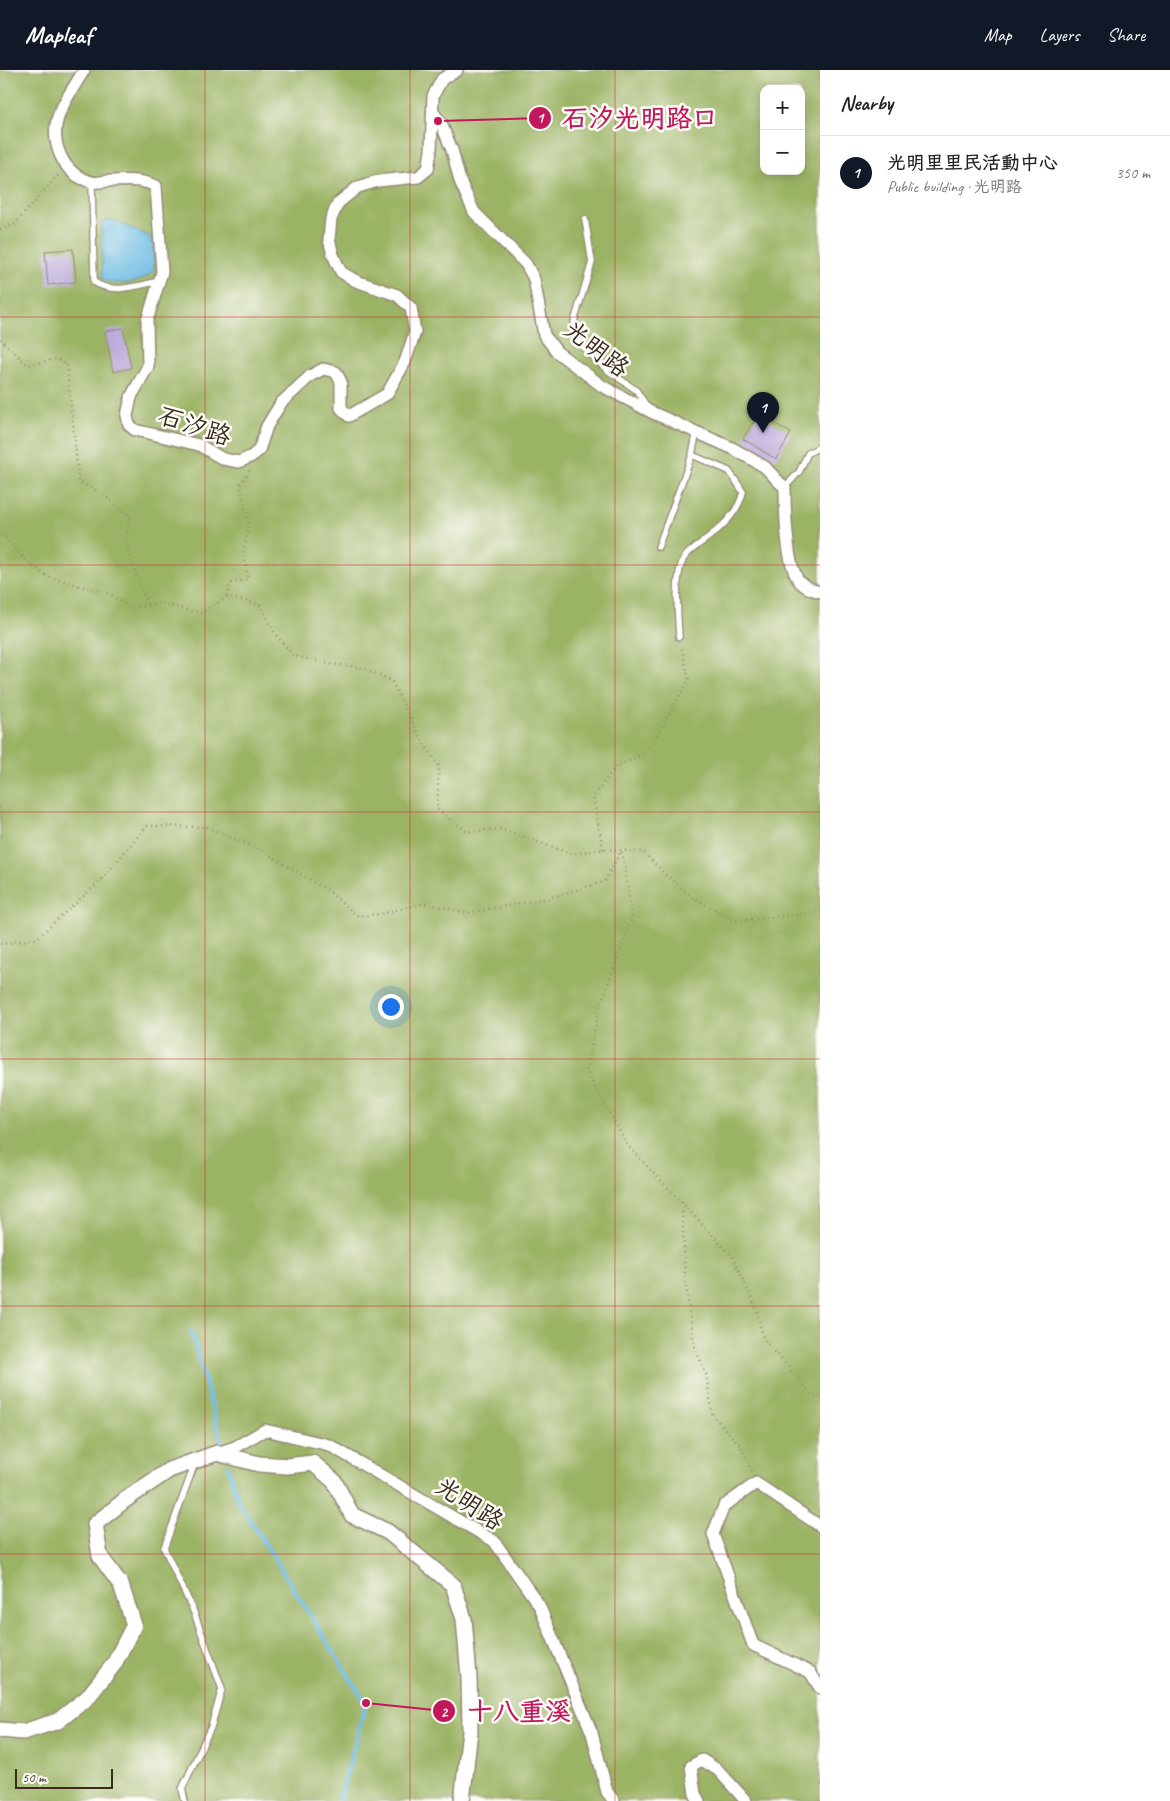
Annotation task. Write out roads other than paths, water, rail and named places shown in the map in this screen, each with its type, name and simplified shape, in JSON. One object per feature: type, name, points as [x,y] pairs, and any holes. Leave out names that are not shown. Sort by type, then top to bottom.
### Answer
[{"type":"street","points":[[84,70],[59,113],[56,125],[58,152],[66,167],[92,182]]},
{"type":"street","points":[[433,112],[433,96],[442,79],[457,70]]},
{"type":"street","name":"光明路","points":[[433,112],[441,123],[452,150],[460,180],[474,212],[519,257],[534,279],[544,335],[557,352],[602,386],[651,412],[698,431],[765,467],[785,487]]},
{"type":"street","name":"石汐路","points":[[92,182],[143,180],[156,186],[162,272],[148,321],[148,366],[131,397],[127,416],[129,425],[135,430],[199,445],[223,459],[239,462],[252,456],[259,450],[267,426],[281,403],[310,376],[324,369],[336,372],[341,382],[342,408],[349,416],[388,394],[405,362],[415,332],[411,308],[397,295],[356,281],[341,272],[333,256],[330,239],[331,219],[338,203],[358,187],[378,181],[418,177],[428,169],[433,112]]},
{"type":"street","points":[[785,487],[786,531],[794,571],[798,581],[808,589],[820,592]]},
{"type":"street","name":"光明路","points":[[217,1453],[235,1447],[266,1430],[329,1446],[494,1541],[539,1605],[592,1733],[607,1792],[614,1801]]},
{"type":"street","points":[[0,1730],[23,1732],[58,1720],[87,1698],[114,1664],[134,1624],[121,1585],[100,1556],[96,1524],[125,1500],[169,1470],[217,1453],[259,1464],[287,1466],[314,1463],[334,1481],[352,1515],[388,1532],[453,1584],[464,1619],[469,1677],[470,1731],[462,1801]]},
{"type":"street","points":[[820,1526],[756,1483],[724,1506],[713,1534],[753,1645],[810,1672],[820,1688]]},
{"type":"street","points":[[699,1801],[695,1794],[691,1766],[702,1760],[718,1770],[746,1801]]},
{"type":"lane","points":[[92,182],[94,282],[103,288],[126,288],[160,281]]},
{"type":"lane","points":[[585,219],[592,262],[574,322],[581,345],[607,370],[636,390],[651,412]]},
{"type":"lane","points":[[658,546],[692,455],[698,431]]},
{"type":"lane","points":[[785,487],[799,472],[808,453],[820,447]]},
{"type":"lane","points":[[679,637],[678,581],[683,560],[735,512],[741,502],[743,492],[728,471],[692,455]]},
{"type":"lane","points":[[185,1801],[182,1789],[211,1727],[222,1689],[193,1610],[164,1548],[196,1459]]},
{"type":"water","points":[[112,220],[149,236],[153,243],[154,270],[149,275],[130,283],[115,283],[102,279],[102,222]]},
{"type":"waterway","points":[[191,1331],[222,1443]]},
{"type":"waterway","points":[[228,1467],[238,1501],[366,1703],[339,1801]]},
{"type":"place","name":"石汐光明路口","points":[[438,121]]},
{"type":"place","name":"光明里里民活動中心","points":[[763,433]]},
{"type":"place","name":"十八重溪","points":[[366,1703]]}]
